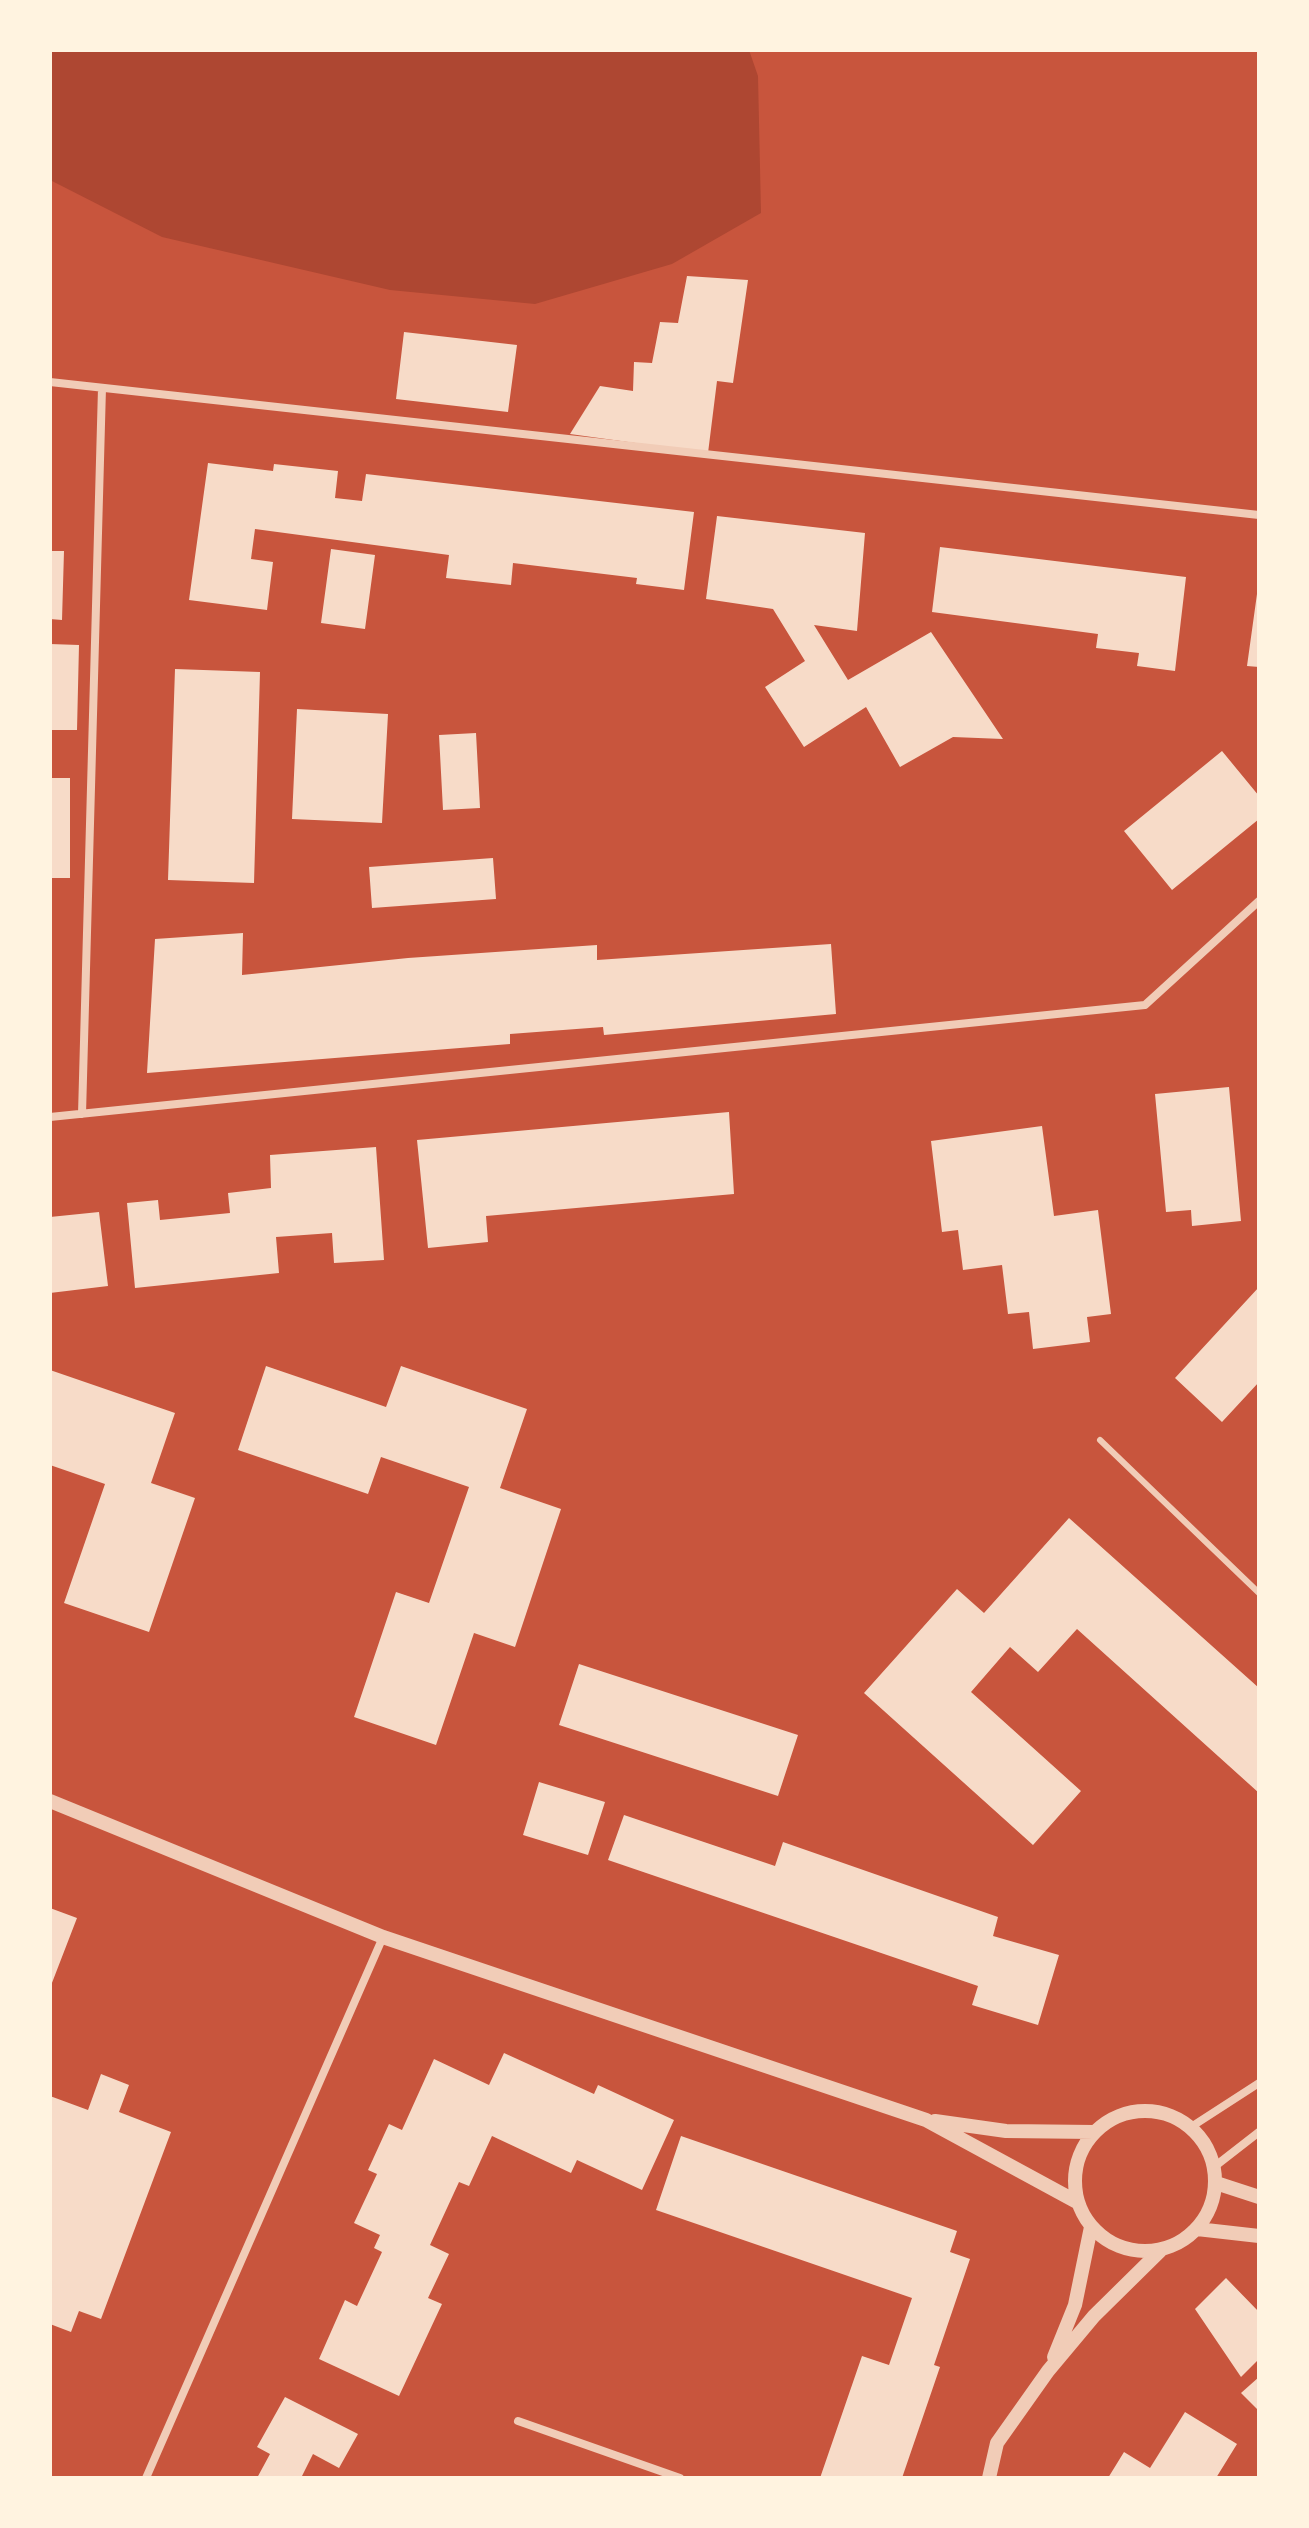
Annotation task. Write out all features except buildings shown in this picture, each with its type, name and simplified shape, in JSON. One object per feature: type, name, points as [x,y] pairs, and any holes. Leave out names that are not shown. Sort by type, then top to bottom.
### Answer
[{"type":"street","points":[[50,382],[1259,515]]},
{"type":"street","points":[[82,1114],[102,388]]},
{"type":"street","points":[[50,1117],[1145,1005],[1259,901]]},
{"type":"street","points":[[50,1801],[383,1937],[926,2120],[1077,2202]]},
{"type":"street","points":[[146,2478],[383,1937]]},
{"type":"street","points":[[1191,2127],[1259,2083]]},
{"type":"street","points":[[989,2478],[997,2443],[1048,2371],[1094,2316],[1161,2250],[1181,2242],[1197,2229],[1206,2216],[1216,2183],[1206,2145],[1191,2127],[1173,2116],[1152,2110],[1131,2111],[1111,2119],[1094,2132],[1082,2147],[1076,2165],[1077,2202],[1091,2227],[1123,2249],[1161,2250]]},
{"type":"street","points":[[926,2120],[1006,2131],[1094,2132]]},
{"type":"street","points":[[1214,2167],[1259,2132]]},
{"type":"street","points":[[1216,2183],[1259,2197]]},
{"type":"street","points":[[1048,2371],[1075,2305],[1091,2227]]},
{"type":"street","points":[[1197,2229],[1259,2236]]},
{"type":"street","points":[[518,2421],[680,2478]]},
{"type":"lane","points":[[1100,1440],[1259,1593]]},
{"type":"shaded area","points":[[50,50],[749,50],[758,76],[761,213],[672,264],[535,304],[390,290],[162,237],[50,180]]}]
